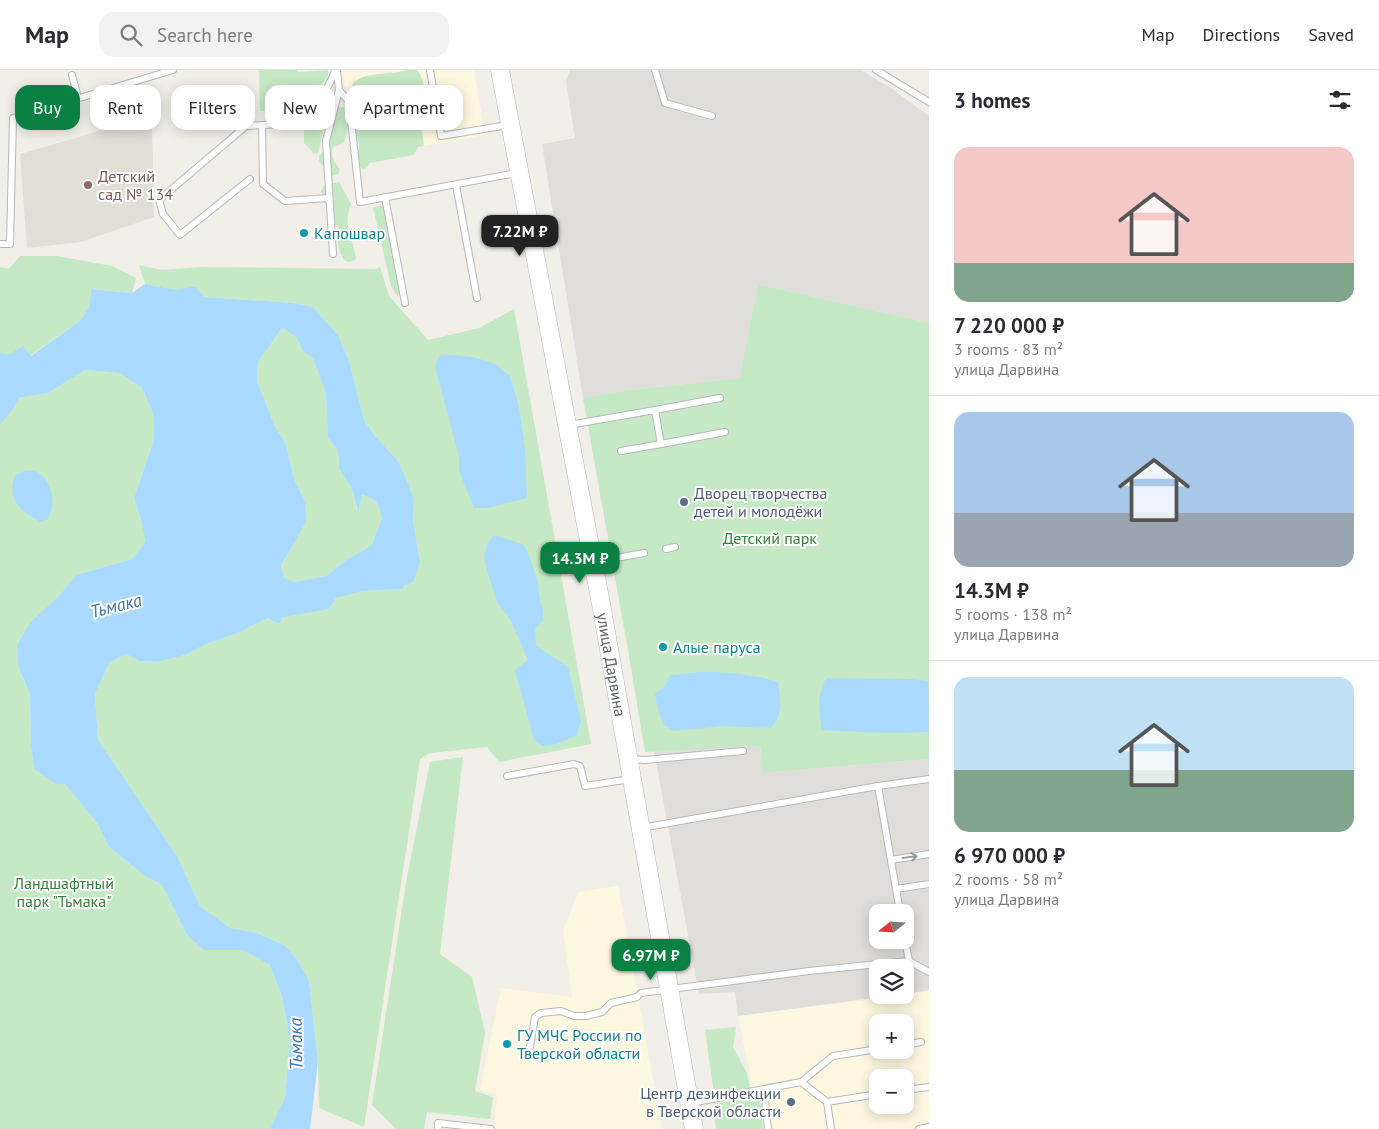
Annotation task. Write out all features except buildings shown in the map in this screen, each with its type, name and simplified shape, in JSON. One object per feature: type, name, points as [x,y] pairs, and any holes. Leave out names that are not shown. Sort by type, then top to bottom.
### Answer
[{"type":"main road","name":"улица Дарвина","points":[[489,70],[502,126],[521,172]]},
{"type":"main road","name":"улица Дарвина","points":[[500,70],[521,172],[593,562],[694,1129]]},
{"type":"lane","points":[[80,97],[173,70]]},
{"type":"lane","points":[[333,254],[326,141],[339,90],[336,70]]},
{"type":"lane","points":[[250,179],[180,235],[163,214],[159,200],[246,126],[299,123],[327,87],[336,70]]},
{"type":"lane","points":[[430,70],[441,136],[502,126]]},
{"type":"lane","points":[[656,70],[665,103],[712,116]]},
{"type":"lane","points":[[876,70],[929,102]]},
{"type":"lane","points":[[72,75],[75,85]]},
{"type":"lane","points":[[339,90],[349,102],[360,202],[521,172]]},
{"type":"lane","points":[[0,244],[10,244],[13,118],[15,117]]},
{"type":"lane","points":[[262,125],[263,184],[285,201],[329,198]]},
{"type":"lane","points":[[456,185],[477,298]]},
{"type":"lane","points":[[386,197],[405,303]]},
{"type":"lane","points":[[567,426],[720,398]]},
{"type":"lane","points":[[655,410],[661,444]]},
{"type":"lane","points":[[621,451],[725,432]]},
{"type":"lane","points":[[666,549],[675,547]]},
{"type":"lane","points":[[593,562],[644,553]]},
{"type":"lane","points":[[628,759],[645,760],[743,751]]},
{"type":"lane","points":[[506,776],[574,764],[580,766],[585,786],[632,778]]},
{"type":"lane","points":[[640,828],[878,786],[929,779]]},
{"type":"lane","points":[[878,786],[899,904]]},
{"type":"lane","points":[[891,860],[929,854]]},
{"type":"lane","points":[[896,889],[929,884]]},
{"type":"lane","points":[[914,964],[929,972]]},
{"type":"lane","points":[[530,1047],[535,1017],[541,1013],[562,1011],[574,1016],[586,1016],[602,1012],[611,1003],[637,997],[641,993],[809,971],[869,966]]},
{"type":"lane","points":[[914,1043],[921,1042]]},
{"type":"lane","points":[[690,1103],[801,1082],[833,1056],[869,1050]]},
{"type":"lane","points":[[801,1082],[827,1102],[830,1129]]},
{"type":"lane","points":[[914,1089],[929,1087]]},
{"type":"lane","points":[[764,1090],[768,1129]]},
{"type":"lane","points":[[827,1102],[869,1095]]},
{"type":"lane","points":[[438,1129],[438,1123],[492,1129]]},
{"type":"lane","points":[[919,1129],[929,1128]]},
{"type":"shaded area","points":[[343,70],[474,70],[485,135],[424,146],[422,130],[463,130],[463,85],[415,85],[414,81],[384,85],[345,85],[345,87]]},
{"type":"shaded area","points":[[570,70],[861,70],[891,88],[929,116],[929,323],[758,284],[741,378],[631,390],[583,398],[542,144],[575,138],[566,81]]},
{"type":"shaded area","name":"Детский сад № 134","points":[[103,130],[152,130],[154,217],[81,242],[27,248],[20,154]]},
{"type":"shaded area","points":[[760,746],[763,773],[929,759],[929,990],[914,992],[914,959],[869,959],[869,998],[738,1016],[735,992],[699,994],[654,751]]},
{"type":"shaded area","points":[[618,886],[662,1129],[494,1129],[497,1094],[480,1090],[501,988],[572,997],[563,930],[579,892]]},
{"type":"shaded area","points":[[929,990],[929,1129],[761,1129],[738,1016],[869,1000],[869,1004],[914,1004],[914,992]]},
{"type":"green space","points":[[259,70],[297,70],[298,72],[328,70],[328,77],[321,85],[265,85],[265,111],[260,111]]},
{"type":"green space","points":[[417,70],[421,75],[423,85],[352,84],[371,75]]},
{"type":"green space","points":[[338,107],[344,107],[345,130],[347,130],[344,143],[333,147],[333,159],[340,169],[338,174],[332,176],[319,161],[319,157],[324,150],[329,148],[328,140],[331,130],[335,130],[335,117]]},
{"type":"green space","points":[[304,130],[324,130],[318,153],[314,154],[304,143]]},
{"type":"green space","points":[[354,130],[421,130],[424,146],[418,147],[414,155],[370,163],[364,170],[358,162],[359,145]]},
{"type":"green space","points":[[339,182],[351,204],[348,225],[356,259],[350,262],[345,261],[339,250],[339,228],[334,226],[327,217],[327,209],[335,199],[334,197],[327,197],[321,192],[324,185]]},
{"type":"green space","points":[[384,206],[399,290],[398,297],[391,286],[373,207]]},
{"type":"green space","points":[[20,256],[57,256],[112,266],[136,278],[132,293],[93,289],[89,307],[80,321],[30,356],[9,356],[0,353],[0,267],[9,269]]},
{"type":"green space","points":[[139,265],[162,270],[202,267],[376,269],[380,267],[389,296],[428,340],[479,328],[514,309],[591,744],[499,762],[487,747],[430,753],[420,759],[364,1127],[319,1108],[318,1061],[309,981],[297,959],[284,945],[257,933],[230,928],[200,906],[177,856],[98,740],[95,694],[109,663],[126,654],[139,661],[158,662],[185,655],[268,618],[329,609],[336,598],[363,591],[403,589],[420,562],[413,521],[414,498],[399,462],[375,436],[364,420],[349,361],[338,335],[313,307],[293,303],[204,297],[195,286],[177,290],[145,284]]},
{"type":"green space","name":"Детский парк","points":[[758,284],[929,323],[929,759],[763,773],[760,746],[645,752],[583,398],[631,390],[740,378]]},
{"type":"green space","points":[[282,328],[296,337],[303,351],[313,357],[326,393],[328,438],[338,450],[339,468],[352,489],[357,511],[361,495],[377,501],[382,518],[372,545],[346,560],[326,576],[295,582],[284,578],[281,565],[294,544],[305,502],[295,481],[285,442],[275,427],[257,381],[258,362]]},
{"type":"green space","name":"Ландшафтный парк \"Тьмака\"","points":[[85,370],[120,373],[142,388],[153,413],[154,440],[134,498],[147,542],[132,559],[76,575],[58,597],[19,669],[30,694],[31,745],[34,769],[65,784],[97,823],[109,847],[145,876],[162,885],[187,935],[203,950],[242,950],[270,965],[282,997],[290,1038],[285,1099],[270,1129],[0,1129],[0,425],[14,408],[19,398],[48,393]]},
{"type":"green space","points":[[463,757],[440,954],[472,977],[485,1032],[475,1091],[493,1097],[490,1119],[427,1112],[424,1129],[396,1129],[372,1105],[406,882],[430,762]]},
{"type":"green space","points":[[736,1027],[733,1047],[747,1073],[750,1088],[714,1094],[705,1030]]},
{"type":"green space","points":[[760,1096],[763,1129],[716,1129],[713,1104]]},
{"type":"water","name":"Тьмака","points":[[145,284],[177,290],[195,286],[204,297],[293,303],[313,307],[338,335],[349,361],[364,420],[375,436],[399,462],[414,498],[413,521],[420,562],[413,582],[405,585],[403,589],[363,591],[336,598],[329,609],[283,617],[279,624],[268,618],[185,655],[158,662],[139,661],[126,654],[109,663],[95,694],[98,740],[177,856],[200,906],[230,928],[257,933],[284,945],[297,959],[309,981],[318,1061],[310,1129],[270,1129],[285,1098],[290,1038],[282,997],[270,965],[242,950],[203,950],[187,935],[162,885],[145,876],[109,847],[97,823],[65,784],[56,784],[34,769],[31,745],[30,694],[19,669],[17,645],[31,622],[58,597],[76,575],[132,559],[146,542],[134,498],[154,440],[153,413],[142,388],[120,373],[85,370],[48,393],[19,398],[14,408],[0,425],[0,353],[9,355],[23,346],[31,356],[80,321],[89,307],[92,289],[132,293]],"holes":[[[282,328],[296,337],[303,351],[313,358],[326,393],[328,438],[338,450],[339,468],[352,489],[358,512],[362,495],[377,501],[382,518],[372,545],[346,560],[326,576],[295,582],[284,578],[281,565],[306,521],[305,502],[295,481],[285,442],[275,427],[257,381],[258,362]]]},
{"type":"water","points":[[441,354],[472,357],[494,363],[510,376],[519,407],[525,449],[527,498],[488,508],[474,508],[459,471],[459,457],[435,366]]},
{"type":"water","points":[[33,470],[45,479],[51,491],[51,512],[48,519],[41,522],[27,514],[17,504],[12,492],[15,476],[24,471]]},
{"type":"water","points":[[492,536],[498,536],[524,545],[538,583],[543,610],[543,620],[535,629],[536,646],[568,667],[581,721],[577,735],[554,745],[543,746],[534,740],[515,670],[528,660],[510,619],[498,604],[484,557]]},
{"type":"water","points":[[702,672],[740,674],[778,682],[779,712],[771,728],[724,726],[674,731],[664,725],[658,710],[655,694],[665,686],[670,675]]},
{"type":"water","points":[[826,678],[928,681],[929,729],[927,732],[882,733],[821,730],[819,697]]},
{"type":"place","name":"Детский сад № 134","points":[[88,185]]},
{"type":"place","name":"Капошвар","points":[[304,233]]},
{"type":"place","name":"Дворец творчества детей и молодёжи","points":[[684,502]]},
{"type":"place","name":"Алые паруса","points":[[663,647]]},
{"type":"place","name":"ГУ МЧС России по Тверской области","points":[[507,1044]]},
{"type":"place","name":"Центр дезинфекции в Тверской области","points":[[791,1102]]}]
